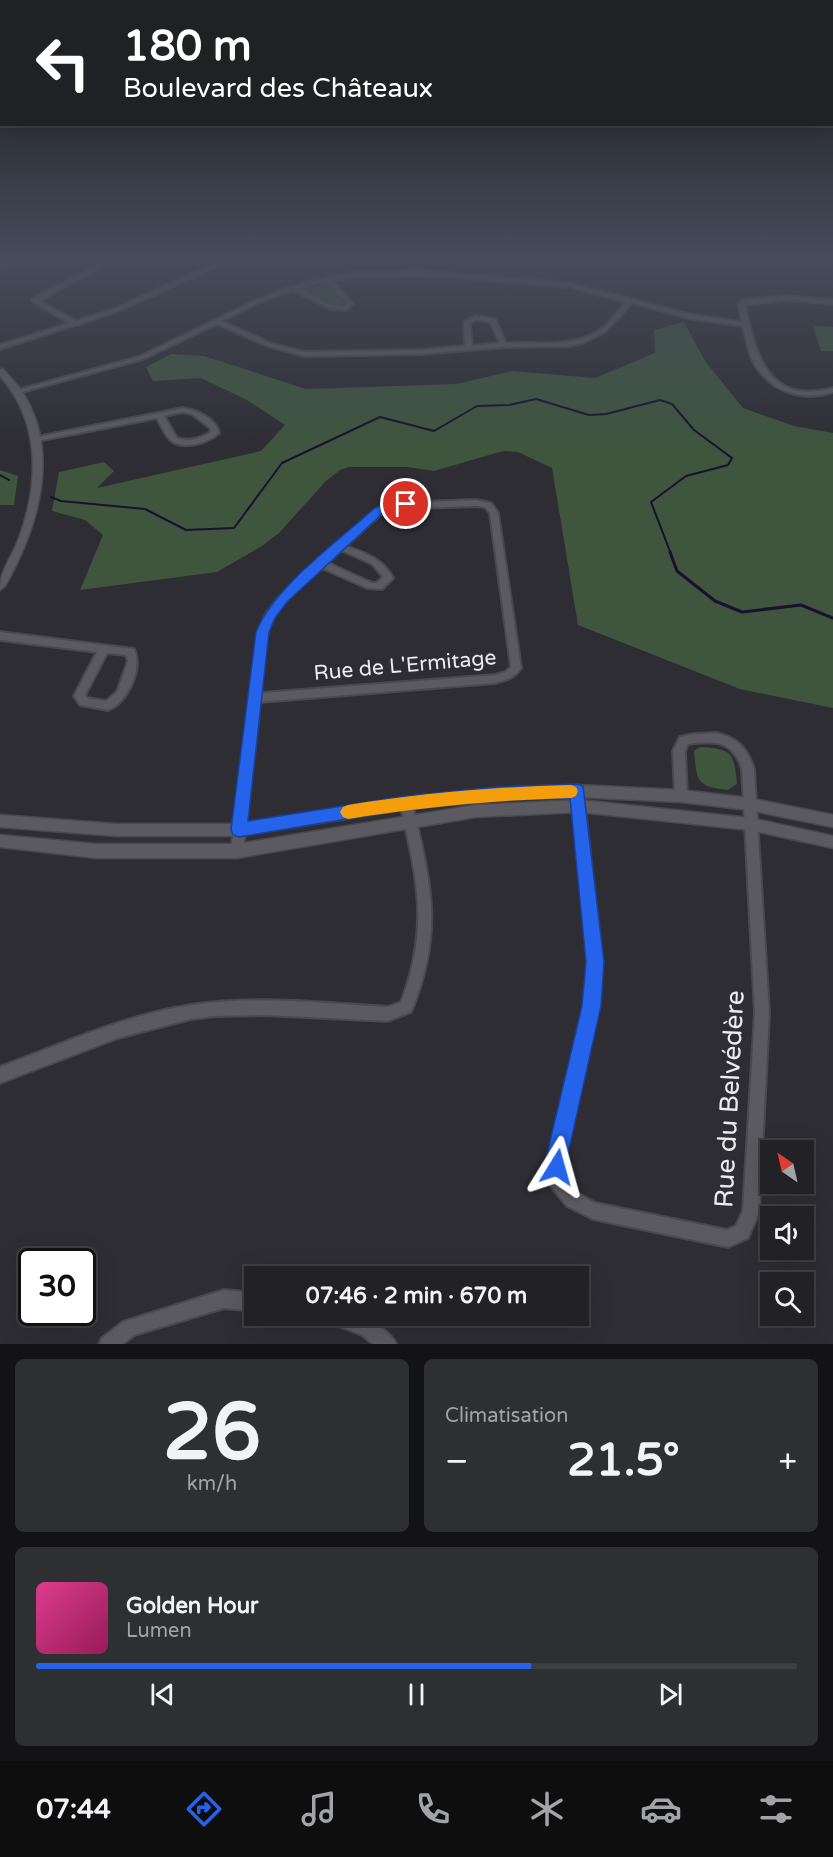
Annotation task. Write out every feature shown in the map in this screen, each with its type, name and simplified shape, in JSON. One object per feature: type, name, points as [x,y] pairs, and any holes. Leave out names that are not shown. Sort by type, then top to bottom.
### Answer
[{"type":"street","points":[[69,320],[77,324]]},
{"type":"street","points":[[0,347],[89,320]]},
{"type":"street","points":[[18,391],[141,358],[222,320]]},
{"type":"street","points":[[468,348],[467,322],[472,320]]},
{"type":"street","points":[[490,320],[493,320],[504,345]]},
{"type":"street","points":[[218,322],[270,345],[304,354],[440,351],[504,345],[570,344],[583,341],[603,331],[613,320]]},
{"type":"street","points":[[711,320],[747,325]]},
{"type":"street","points":[[746,320],[753,354],[766,373],[777,382],[791,392],[804,397],[815,397],[833,390]]},
{"type":"street","points":[[0,371],[18,391],[37,439],[39,466],[35,499],[24,540],[0,586]]},
{"type":"street","points":[[37,439],[159,415],[189,410],[214,427],[215,433],[192,442],[178,442],[174,440],[159,415]]},
{"type":"street","name":"Rue de L'Ermitage","points":[[237,851],[263,632],[269,617],[282,599],[379,511],[389,506],[476,503],[488,506],[494,513],[516,668],[509,675],[495,679],[256,698]]},
{"type":"street","points":[[322,564],[370,586],[379,587],[388,578],[385,570],[377,563],[341,546]]},
{"type":"street","points":[[0,636],[130,652],[133,661],[122,694],[108,706],[84,702],[79,696],[104,650]]},
{"type":"street","name":"Rue du Belvédère","points":[[577,791],[595,962],[592,1006],[558,1154],[557,1180],[573,1200],[593,1211],[728,1239],[742,1232],[751,1212],[762,1013],[748,769],[744,753],[733,742],[699,738],[684,740],[679,751],[681,796]]},
{"type":"street","points":[[2,824],[116,830],[239,830],[406,803],[497,794],[577,791],[681,796],[749,804],[833,821]]},
{"type":"street","points":[[0,1075],[144,1023],[190,1012],[231,1008],[388,1014],[406,1007],[417,981],[427,936],[425,887],[406,803]]},
{"type":"street","points":[[0,841],[96,851],[237,851],[476,811],[580,806],[750,824],[833,843]]},
{"type":"street","points":[[108,1344],[129,1328],[224,1299],[244,1301]]},
{"type":"street","points":[[362,1326],[387,1344]]},
{"type":"green space","points":[[684,322],[705,361],[743,408],[794,426],[833,433],[833,708],[740,689],[578,625],[552,468],[518,452],[503,451],[434,471],[407,467],[349,467],[340,470],[326,481],[279,533],[262,546],[217,572],[80,590],[103,535],[85,520],[52,511],[59,472],[104,462],[114,471],[97,488],[261,451],[285,425],[247,400],[201,378],[153,381],[146,367],[171,354],[204,356],[306,389],[457,384],[512,371],[595,378],[655,353],[654,330]]},
{"type":"green space","points":[[813,326],[833,327],[833,351],[821,351]]},
{"type":"green space","points":[[0,470],[18,476],[14,505],[0,505]]},
{"type":"green space","points":[[700,747],[719,749],[729,754],[734,765],[737,784],[728,790],[710,787],[700,781],[694,751]]},
{"type":"waterway","points":[[51,497],[61,501],[145,509],[186,530],[234,528],[282,463],[380,417],[434,431],[477,406],[509,405],[536,399],[589,415],[606,414],[660,400],[672,404],[694,430],[732,458],[728,465],[686,476],[651,502],[671,554]]},
{"type":"waterway","points":[[0,475],[9,480]]},
{"type":"waterway","points":[[670,552],[677,571],[715,601],[742,612],[801,605],[833,618]]},
{"type":"slow traffic","points":[[348,812],[406,803],[497,794],[571,791]]},
{"type":"route","points":[[406,504],[389,506],[379,511],[282,599],[269,617],[263,632],[239,830],[406,803],[497,794],[577,791],[595,962],[592,1006],[557,1167]]}]
